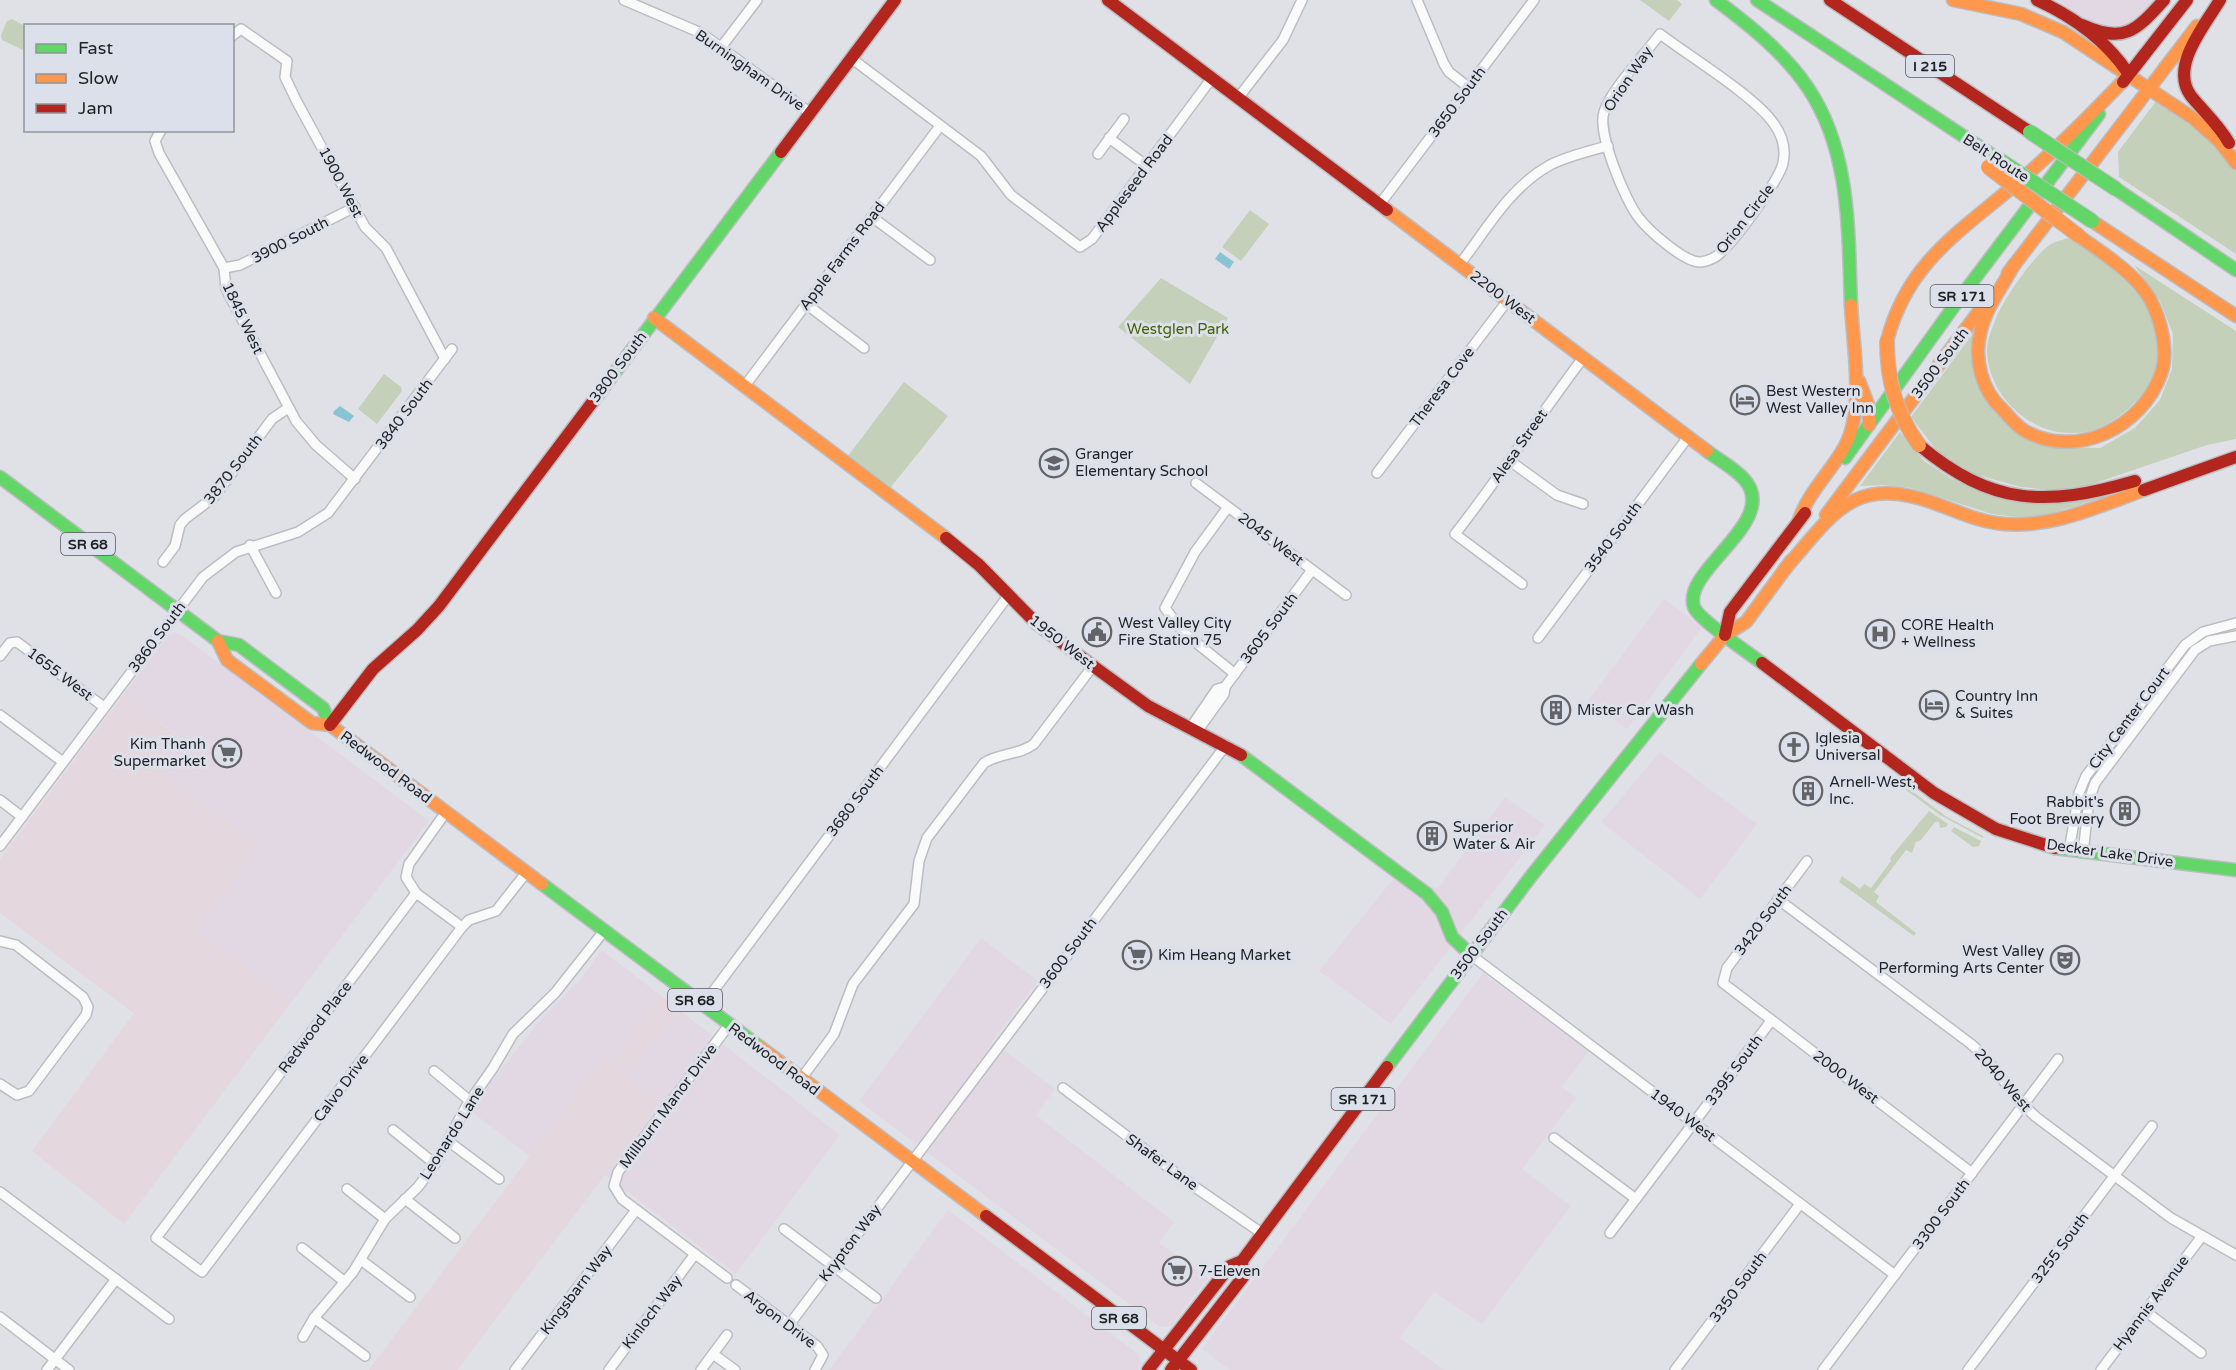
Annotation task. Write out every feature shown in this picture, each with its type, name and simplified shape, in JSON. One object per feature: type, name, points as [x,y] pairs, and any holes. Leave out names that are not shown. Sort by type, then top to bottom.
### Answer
[{"type":"main road","name":"3800 South","points":[[330,725],[373,669],[440,606],[895,0]]},
{"type":"main road","name":"2200 West","points":[[1108,0],[1742,477],[1752,494],[1748,518],[1692,596],[1695,610],[1725,635]]},
{"type":"main road","points":[[1716,0],[1750,26],[1792,67],[1809,89],[1832,135],[1844,182],[1856,403],[1849,437],[1804,501],[1799,520]]},
{"type":"main road","name":"Belt Route","points":[[1756,0],[1918,107],[1992,162],[2092,221],[2236,316]]},
{"type":"main road","name":"I 215","points":[[1830,0],[2236,270]]},
{"type":"main road","points":[[1953,0],[2007,10],[2049,25],[2129,75],[2202,126],[2236,162]]},
{"type":"main road","points":[[2037,0],[2082,25],[2109,36],[2127,34],[2138,27],[2164,0]]},
{"type":"main road","name":"3500 South","points":[[1725,635],[1730,612],[1991,256],[2187,0]]},
{"type":"main road","points":[[2218,0],[2189,54],[2184,66],[2184,79],[2189,93],[2213,117],[2224,134],[2236,162]]},
{"type":"main road","name":"3500 South","points":[[1148,1370],[1230,1266],[1242,1261],[1263,1234],[1471,955],[1567,831],[1725,635],[1746,622],[2014,265],[2218,0]]},
{"type":"main road","points":[[2082,25],[2118,56],[2129,75]]},
{"type":"main road","points":[[2129,75],[2042,161],[1922,265],[1899,298],[1887,341],[1887,370],[1893,400],[1901,419],[1919,445],[1949,470],[1980,486],[2018,497],[2054,500],[2107,491],[2236,448]]},
{"type":"main road","points":[[1992,162],[2144,292],[2155,309],[2163,339],[2162,369],[2151,397],[2132,420],[2107,435],[2072,443],[2041,438],[2013,422],[1999,409],[1988,392],[1979,364],[1980,336],[1988,311],[2014,265]]},
{"type":"main road","name":"1950 West","points":[[654,318],[950,541],[979,565],[1037,624],[1093,666],[1148,706],[1226,745],[1427,894],[1442,912],[1452,937],[1471,955]]},
{"type":"main road","points":[[1855,362],[1869,407],[1869,425]]},
{"type":"main road","points":[[1784,570],[1838,510],[1866,494],[1906,493],[1981,520],[2003,524],[2037,524],[2071,516],[2236,457]]},
{"type":"main road","name":"Redwood Road","points":[[0,477],[218,640],[228,660],[312,723],[330,725],[1164,1351],[1175,1365],[1191,1370]]},
{"type":"main road","name":"Decker Lake Drive","points":[[1725,635],[1949,804],[2010,835],[2076,852],[2236,870]]},
{"type":"main road","name":"3500 South","points":[[1175,1365],[1243,1277],[1242,1261]]},
{"type":"street","name":"Burningham Drive","points":[[624,0],[640,3],[679,21],[722,46],[809,112]]},
{"type":"street","points":[[722,46],[757,0]]},
{"type":"street","points":[[1238,98],[1282,40],[1302,0]]},
{"type":"street","points":[[1417,0],[1443,64],[1449,72],[1468,87]]},
{"type":"street","name":"3650 South","points":[[1380,204],[1534,0]]},
{"type":"street","name":"1900 West","points":[[234,34],[241,29],[286,61],[285,77],[365,227],[386,248],[445,359]]},
{"type":"street","name":"Orion Circle","points":[[1608,146],[1625,195],[1639,218],[1661,240],[1694,262],[1707,261],[1724,249],[1780,173],[1784,151],[1774,123],[1750,100],[1660,34]]},
{"type":"street","name":"Orion Way","points":[[1608,146],[1602,123],[1604,112],[1660,34]]},
{"type":"street","name":"Appleseed Road","points":[[851,58],[981,156],[1011,195],[1080,247],[1092,239],[1212,78]]},
{"type":"street","points":[[1098,154],[1124,119]]},
{"type":"street","name":"Apple Farms Road","points":[[744,387],[940,126]]},
{"type":"street","name":"1845 West","points":[[160,132],[155,141],[159,153],[224,268],[226,289],[288,408],[306,434],[355,479]]},
{"type":"street","points":[[1109,138],[1147,165]]},
{"type":"street","points":[[1460,264],[1505,203],[1531,178],[1552,165],[1608,146]]},
{"type":"street","name":"3900 South","points":[[224,268],[240,265],[355,207]]},
{"type":"street","points":[[872,216],[930,260]]},
{"type":"street","name":"Theresa Cove","points":[[1377,473],[1508,300]]},
{"type":"street","points":[[806,304],[864,348]]},
{"type":"street","name":"3840 South","points":[[355,479],[452,349]]},
{"type":"street","name":"Alesa Street","points":[[1522,584],[1455,534],[1583,358]]},
{"type":"street","name":"3870 South","points":[[163,562],[175,546],[180,525],[214,497],[272,419],[288,408]]},
{"type":"street","name":"3540 South","points":[[1538,638],[1688,437]]},
{"type":"street","points":[[1510,461],[1557,495],[1583,504]]},
{"type":"street","name":"3860 South","points":[[0,846],[203,577],[219,563],[250,545],[298,532],[313,523],[328,513],[355,479]]},
{"type":"street","name":"2045 West","points":[[1196,483],[1346,595]]},
{"type":"street","points":[[1228,507],[1195,552],[1165,608],[1183,632],[1235,674]]},
{"type":"street","points":[[250,545],[276,593]]},
{"type":"street","name":"3605 South","points":[[1194,729],[1217,689],[1225,687],[1312,570]]},
{"type":"street","name":"3680 South","points":[[703,1005],[1008,596]]},
{"type":"street","name":"City Center Court","points":[[2076,852],[2079,793],[2090,769],[2185,645],[2203,632],[2236,623]]},
{"type":"street","name":"City Center Court","points":[[2076,852],[2090,795],[2104,770],[2189,656],[2209,641],[2236,636]]},
{"type":"street","name":"1655 West","points":[[0,656],[10,643],[17,642],[104,707]]},
{"type":"street","points":[[801,1079],[834,1034],[853,984],[914,904],[919,861],[927,838],[984,763],[994,757],[1027,749],[1034,744],[1093,666]]},
{"type":"street","points":[[0,714],[63,762]]},
{"type":"street","name":"3600 South","points":[[911,1162],[1226,745]]},
{"type":"street","points":[[0,800],[22,817]]},
{"type":"street","points":[[446,812],[406,870],[408,883],[416,893],[462,927]]},
{"type":"street","name":"3420 South","points":[[1723,980],[1725,970],[1808,861]]},
{"type":"street","name":"Calvo Drive","points":[[156,1238],[202,1272],[462,927],[469,920],[496,911],[526,873]]},
{"type":"street","name":"Redwood Place","points":[[156,1238],[416,893]]},
{"type":"street","name":"2040 West","points":[[1779,900],[1971,1044],[1994,1067],[2023,1105],[2114,1176],[2171,1218],[2236,1255]]},
{"type":"street","name":"Leonardo Lane","points":[[303,1337],[314,1318],[361,1260],[385,1219],[435,1164],[470,1101],[494,1068],[513,1034],[548,1001],[604,931]]},
{"type":"street","points":[[0,1084],[17,1095],[26,1093],[86,1016],[88,1003],[83,997],[5,941]]},
{"type":"street","name":"1940 West","points":[[1471,955],[1895,1275]]},
{"type":"street","name":"2000 West","points":[[1723,980],[1729,989],[1972,1173]]},
{"type":"street","name":"3395 South","points":[[1610,1233],[1771,1021]]},
{"type":"street","name":"Millburn Manor Drive","points":[[727,1278],[636,1210],[617,1194],[614,1186],[618,1172],[729,1025]]},
{"type":"street","name":"3300 South","points":[[1823,1370],[2058,1059]]},
{"type":"street","points":[[434,1071],[470,1101]]},
{"type":"street","name":"Shafer Lane","points":[[1063,1088],[1192,1185],[1263,1234]]},
{"type":"street","name":"3255 South","points":[[1968,1370],[2152,1126]]},
{"type":"street","points":[[393,1130],[435,1164]]},
{"type":"street","points":[[1554,1138],[1636,1199]]},
{"type":"street","points":[[448,1140],[499,1179]]},
{"type":"street","name":"Krypton Way","points":[[789,1325],[911,1162]]},
{"type":"street","points":[[348,1189],[385,1219]]},
{"type":"street","points":[[0,1192],[169,1318]]},
{"type":"street","points":[[405,1199],[454,1238]]},
{"type":"street","name":"3350 South","points":[[1675,1370],[1800,1204]]},
{"type":"street","name":"Kingsbarn Way","points":[[515,1370],[636,1210]]},
{"type":"street","points":[[784,1229],[876,1298]]},
{"type":"street","name":"Hyannis Avenue","points":[[2101,1370],[2202,1236]]},
{"type":"street","points":[[302,1248],[345,1282]]},
{"type":"street","name":"Kinloch Way","points":[[609,1370],[695,1254]]},
{"type":"street","points":[[361,1260],[410,1297]]},
{"type":"street","points":[[47,1370],[116,1279]]},
{"type":"street","name":"Argon Drive","points":[[736,1285],[817,1346],[823,1355],[815,1370]]},
{"type":"street","points":[[2145,1311],[2201,1353]]},
{"type":"street","points":[[0,1317],[69,1370]]},
{"type":"street","points":[[314,1318],[365,1356]]},
{"type":"street","points":[[701,1370],[727,1335]]},
{"type":"street","points":[[713,1354],[735,1370]]},
{"type":"shaded area","points":[[2056,0],[2155,0],[2131,25],[2112,29],[2092,22]]},
{"type":"shaded area","points":[[1664,599],[1702,627],[1627,729],[1588,701]]},
{"type":"shaded area","points":[[174,632],[429,821],[292,1002],[196,929],[220,816],[156,769],[180,737],[124,694],[169,635]]},
{"type":"shaded area","points":[[124,694],[180,738],[156,769],[259,845],[196,929],[292,1001],[124,1224],[32,1151],[134,1013],[0,913],[0,859]]},
{"type":"shaded area","points":[[1660,752],[1757,824],[1700,899],[1601,822]]},
{"type":"shaded area","points":[[1505,797],[1545,825],[1391,1024],[1319,971],[1393,879],[1438,888]]},
{"type":"shaded area","points":[[981,938],[1038,981],[992,1041],[1055,1089],[1036,1115],[1174,1222],[1159,1243],[1208,1278],[1171,1326],[1160,1327],[859,1101]]},
{"type":"shaded area","points":[[602,950],[840,1135],[736,1274],[605,1175],[457,1370],[369,1370],[530,1156],[469,1110],[545,1014],[580,980]]},
{"type":"shaded area","points":[[1483,973],[1589,1051],[1562,1087],[1576,1098],[1522,1169],[1571,1206],[1482,1324],[1434,1292],[1400,1338],[1444,1370],[1230,1370],[1202,1349]]},
{"type":"shaded area","points":[[658,996],[677,1011],[628,1077],[660,1101],[457,1370],[369,1370],[605,1056],[612,1061]]},
{"type":"shaded area","points":[[948,1210],[1138,1354],[1141,1363],[1138,1370],[829,1370]]},
{"type":"green space","points":[[1640,0],[1677,0],[1682,4],[1669,21]]},
{"type":"green space","points":[[12,19],[24,25],[24,51],[2,40],[1,35],[7,21]]},
{"type":"green space","points":[[2157,100],[2217,145],[2236,171],[2236,254],[2119,177],[2118,152]]},
{"type":"green space","points":[[1250,210],[1269,224],[1241,261],[1222,247]]},
{"type":"green space","points":[[2072,237],[2137,289],[2152,311],[2156,328],[2155,370],[2140,397],[2105,425],[2080,433],[2054,431],[2039,426],[2013,408],[1994,382],[1987,351],[1998,313],[2036,257],[2051,244]]},
{"type":"green space","points":[[2134,265],[2236,331],[2236,439],[2207,445],[2069,492],[2021,487],[1974,474],[1937,451],[1911,417],[1974,332],[1995,413],[2056,447],[2100,448],[2135,428],[2160,400],[2172,369],[2173,334],[2160,301]]},
{"type":"green space","name":"Westglen Park","points":[[1161,278],[1228,318],[1190,384],[1118,327]]},
{"type":"green space","points":[[384,374],[401,387],[402,391],[377,424],[358,409]]},
{"type":"green space","points":[[904,382],[948,416],[891,487],[848,456]]},
{"type":"green space","points":[[1900,432],[1924,461],[1952,479],[1986,494],[2106,497],[2032,519],[1992,514],[1911,488],[1884,485],[1860,486]]},
{"type":"green space","points":[[1901,783],[1947,817],[1983,838],[1940,815],[1899,785]]},
{"type":"green space","points":[[1929,811],[1948,824],[1946,827],[1940,828],[1939,822],[1935,822],[1921,840],[1916,842],[1912,853],[1906,850],[1874,892],[1879,896],[1876,902],[1916,933],[1914,936],[1839,882],[1842,876],[1860,889],[1864,884],[1871,888],[1891,861],[1890,858]]},
{"type":"green space","points":[[1954,827],[1981,841],[1979,846],[1973,847],[1951,831]]},
{"type":"water","points":[[1220,252],[1234,262],[1229,269],[1215,259]]},
{"type":"water","points":[[340,406],[354,416],[349,422],[333,414]]},
{"type":"traffic: fast","points":[[1716,0],[1754,30],[1789,63],[1808,88],[1822,113],[1840,165],[1847,221],[1851,305]]},
{"type":"traffic: fast","points":[[1757,0],[1995,157]]},
{"type":"traffic: fast","points":[[1845,458],[1957,302],[2099,114]]},
{"type":"traffic: fast","points":[[2030,132],[2116,189]]},
{"type":"traffic: fast","points":[[600,392],[781,152]]},
{"type":"traffic: fast","points":[[1995,157],[2092,221]]},
{"type":"traffic: fast","points":[[2116,189],[2236,270]]},
{"type":"traffic: fast","points":[[1707,451],[1740,475],[1752,495],[1750,512],[1741,528],[1702,577],[1694,593],[1694,607],[1714,628],[1762,663]]},
{"type":"traffic: fast","points":[[0,477],[218,641],[239,645],[323,708],[330,725]]},
{"type":"traffic: fast","points":[[1387,1067],[1532,875],[1701,664]]},
{"type":"traffic: fast","points":[[1241,755],[1427,894],[1442,912],[1452,937],[1471,955]]},
{"type":"traffic: fast","points":[[2055,848],[2236,870]]},
{"type":"traffic: fast","points":[[542,884],[760,1047]]},
{"type":"traffic: slow","points":[[1953,0],[2021,14],[2063,32],[2193,118],[2219,141],[2236,163]]},
{"type":"traffic: slow","points":[[2008,273],[2197,26]]},
{"type":"traffic: slow","points":[[1887,341],[1896,313],[1909,288],[1941,248],[2024,177],[2129,75]]},
{"type":"traffic: slow","points":[[1988,167],[2079,236]]},
{"type":"traffic: slow","points":[[1387,210],[1707,451]]},
{"type":"traffic: slow","points":[[2092,221],[2236,316]]},
{"type":"traffic: slow","points":[[2014,265],[1990,307],[1982,325],[1978,344],[1981,374],[1989,393],[1995,402],[2025,431],[2045,439],[2066,442],[2086,440],[2105,433],[2123,423],[2152,393],[2163,365],[2163,336],[2154,307],[2136,280],[2079,236]]},
{"type":"traffic: slow","points":[[1826,515],[1989,298]]},
{"type":"traffic: slow","points":[[1799,520],[1808,500],[1845,446],[1851,431],[1856,396],[1851,305]]},
{"type":"traffic: slow","points":[[654,318],[946,538]]},
{"type":"traffic: slow","points":[[1887,341],[1887,356],[1894,396],[1904,421],[1919,445]]},
{"type":"traffic: slow","points":[[1859,381],[1869,407],[1869,425]]},
{"type":"traffic: slow","points":[[1784,570],[1832,517],[1847,505],[1864,497],[1883,493],[1906,495],[1986,521],[2022,524],[2040,523],[2076,514],[2144,490]]},
{"type":"traffic: slow","points":[[1701,664],[1725,635],[1746,622],[1791,561]]},
{"type":"traffic: slow","points":[[218,641],[227,660],[312,723],[330,725],[542,884]]},
{"type":"traffic: slow","points":[[760,1047],[986,1216]]},
{"type":"traffic: jam","points":[[781,152],[895,0]]},
{"type":"traffic: jam","points":[[1108,0],[1387,210]]},
{"type":"traffic: jam","points":[[1830,0],[2030,132]]},
{"type":"traffic: jam","points":[[2037,0],[2088,30],[2099,39],[2128,73]]},
{"type":"traffic: jam","points":[[2082,25],[2096,31],[2119,34],[2137,27],[2164,0]]},
{"type":"traffic: jam","points":[[2123,82],[2187,0]]},
{"type":"traffic: jam","points":[[2220,0],[2198,34],[2184,72],[2185,85],[2191,96],[2216,124],[2229,143]]},
{"type":"traffic: jam","points":[[330,725],[373,669],[417,630],[439,606],[600,392]]},
{"type":"traffic: jam","points":[[1919,445],[1971,480],[1996,490],[2021,496],[2074,495],[2135,481]]},
{"type":"traffic: jam","points":[[2144,490],[2236,457]]},
{"type":"traffic: jam","points":[[1725,635],[1730,612],[1805,513]]},
{"type":"traffic: jam","points":[[946,538],[979,565],[1037,624],[1093,666],[1148,706],[1241,755]]},
{"type":"traffic: jam","points":[[1762,663],[1934,793],[1996,829],[2055,848]]},
{"type":"traffic: jam","points":[[1148,1370],[1230,1266],[1242,1261],[1387,1067]]},
{"type":"traffic: jam","points":[[986,1216],[1191,1370]]},
{"type":"traffic: jam","points":[[1171,1370],[1243,1277],[1242,1261]]},
{"type":"place","name":"Best Western West Valley Inn","points":[[1745,400]]},
{"type":"place","name":"Granger Elementary School","points":[[1054,463]]},
{"type":"place","name":"West Valley City Fire Station 75","points":[[1097,632]]},
{"type":"place","name":"CORE Health + Wellness","points":[[1880,634]]},
{"type":"place","name":"Country Inn & Suites","points":[[1934,705]]},
{"type":"place","name":"Mister Car Wash","points":[[1556,710]]},
{"type":"place","name":"Iglesia Universal","points":[[1794,747]]},
{"type":"place","name":"Kim Thanh Supermarket","points":[[227,753]]},
{"type":"place","name":"Arnell-West, Inc.","points":[[1808,791]]},
{"type":"place","name":"Rabbit's Foot Brewery","points":[[2125,811]]},
{"type":"place","name":"Superior Water & Air","points":[[1432,836]]},
{"type":"place","name":"Kim Heang Market","points":[[1137,955]]},
{"type":"place","name":"West Valley Performing Arts Center","points":[[2065,960]]},
{"type":"place","name":"7-Eleven","points":[[1177,1271]]}]
